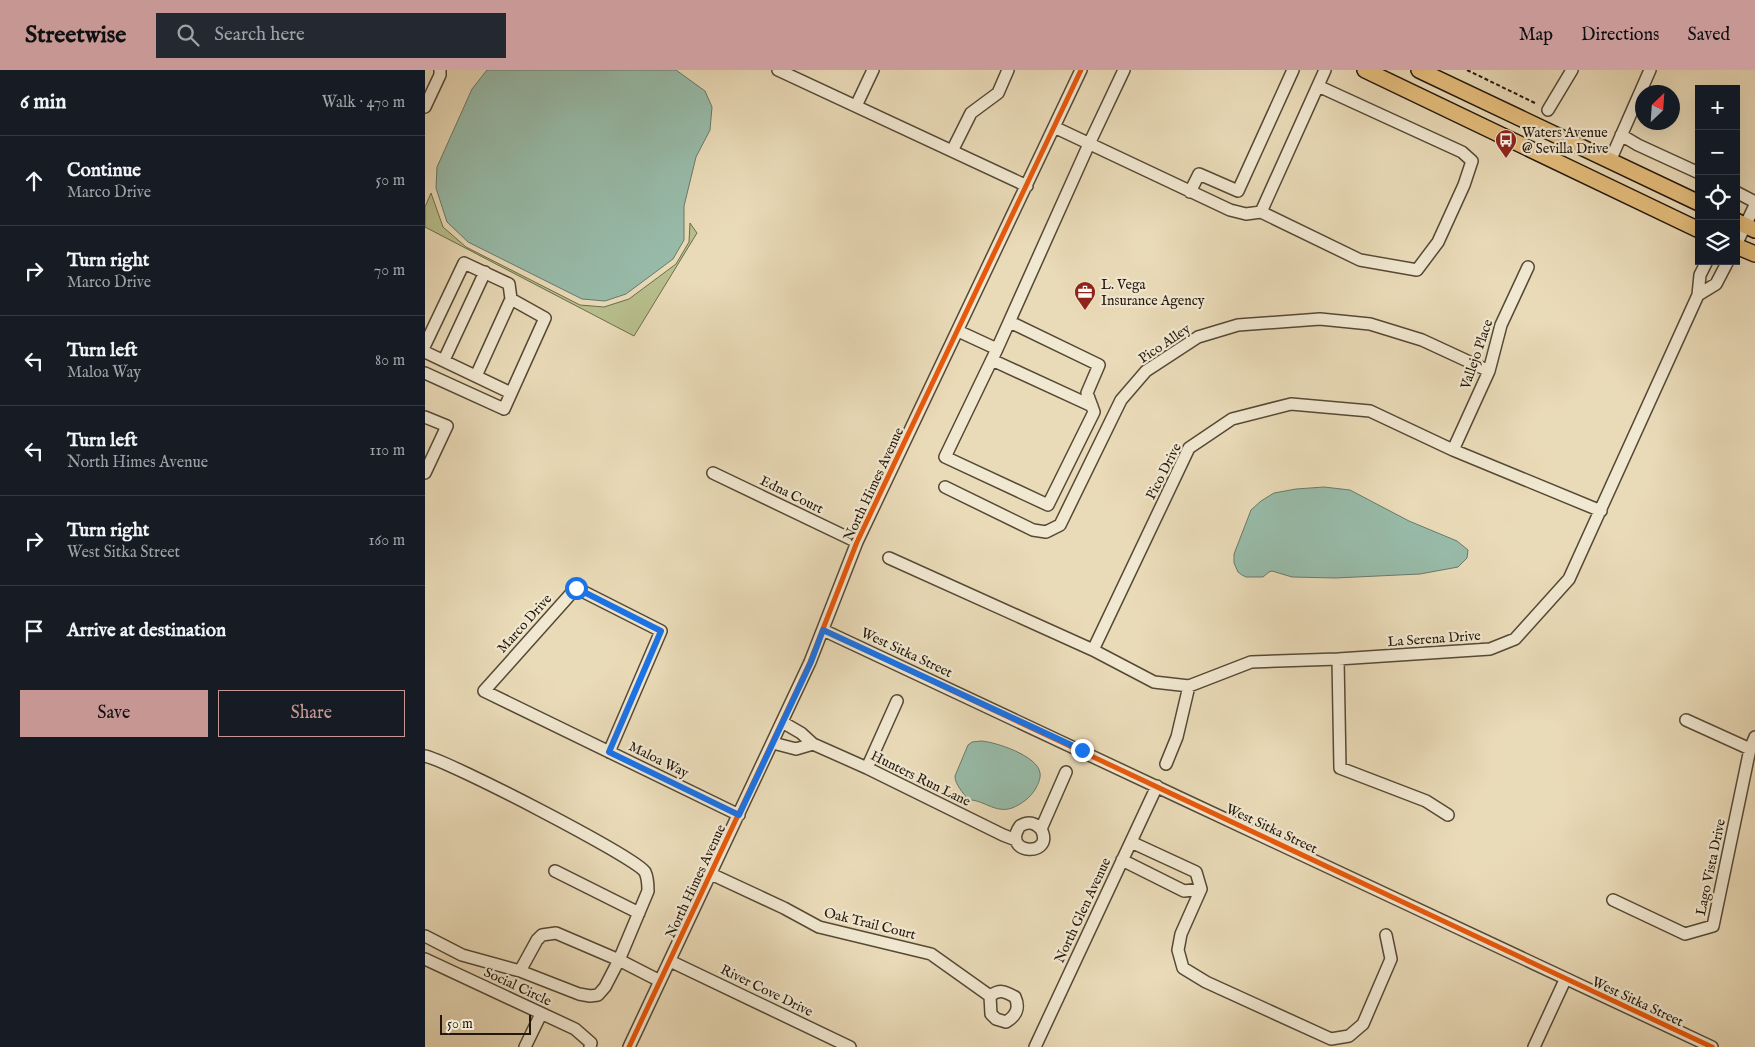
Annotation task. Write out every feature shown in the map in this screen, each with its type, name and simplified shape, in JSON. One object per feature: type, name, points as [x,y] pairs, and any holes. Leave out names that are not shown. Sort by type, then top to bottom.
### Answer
[{"type":"main road","points":[[1365,70],[1695,228]]},
{"type":"main road","points":[[1419,70],[1695,201]]},
{"type":"main road","points":[[1532,151],[1542,129]]},
{"type":"main road","points":[[1740,248],[1755,254]]},
{"type":"street","points":[[425,107],[440,75],[440,70]]},
{"type":"street","points":[[778,70],[1027,186]]},
{"type":"street","points":[[856,106],[873,70]]},
{"type":"street","points":[[952,151],[971,113],[998,93],[1009,70]]},
{"type":"street","name":"North Himes Avenue","points":[[629,1047],[811,662],[857,542],[1081,70]]},
{"type":"street","points":[[1010,322],[1099,365],[1087,393],[1094,412],[1048,505],[945,457],[1010,322],[1089,144],[1125,70]]},
{"type":"street","points":[[1190,192],[1199,174],[1238,191],[1293,70]]},
{"type":"street","points":[[1261,212],[1325,70]]},
{"type":"street","points":[[1548,110],[1571,70]]},
{"type":"street","points":[[1610,161],[1650,70]]},
{"type":"street","points":[[1055,127],[1229,210],[1246,214],[1261,212],[1360,260],[1417,270],[1438,242],[1457,202],[1472,162],[1462,152],[1317,86]]},
{"type":"street","points":[[1621,135],[1638,145],[1695,171]]},
{"type":"street","points":[[1740,196],[1755,203],[1740,237]]},
{"type":"street","points":[[425,345],[464,263],[509,284],[511,299],[476,376]]},
{"type":"street","name":"La Serena Drive","points":[[1093,650],[1154,682],[1189,686],[1251,662],[1338,659],[1490,649],[1515,639],[1569,579],[1698,295],[1700,275],[1705,265]]},
{"type":"street","name":"La Serena Drive","points":[[1698,295],[1716,284],[1726,265]]},
{"type":"street","name":"Vallejo Place","points":[[1453,450],[1489,371],[1501,325],[1528,267]]},
{"type":"street","points":[[443,360],[485,272]]},
{"type":"street","points":[[425,373],[504,409],[545,318],[511,299]]},
{"type":"street","name":"Pico Alley","points":[[945,487],[1033,530],[1047,532],[1060,524],[1121,400],[1146,371],[1198,337],[1238,325],[1320,319],[1370,324],[1422,340],[1489,371]]},
{"type":"street","points":[[958,331],[994,354],[1091,406]]},
{"type":"street","points":[[425,352],[511,393]]},
{"type":"street","name":"Pico Drive","points":[[1093,650],[1189,448],[1232,419],[1291,404],[1370,411],[1453,450],[1601,511]]},
{"type":"street","points":[[425,417],[447,426],[426,469]]},
{"type":"street","name":"Edna Court","points":[[713,473],[857,542]]},
{"type":"street","points":[[889,558],[1093,650]]},
{"type":"street","name":"Marco Drive","points":[[484,691],[576,588],[661,631],[609,752]]},
{"type":"street","name":"West Sitka Street","points":[[823,630],[1711,1047]]},
{"type":"street","points":[[1338,659],[1340,768],[1426,801],[1448,815]]},
{"type":"street","points":[[1166,764],[1177,737],[1189,686]]},
{"type":"street","name":"Maloa Way","points":[[484,691],[739,815]]},
{"type":"street","points":[[867,768],[897,701]]},
{"type":"street","points":[[1686,720],[1750,749]]},
{"type":"street","name":"Hunters Run Lane","points":[[782,722],[801,733],[813,744],[867,768],[1003,836],[1016,840],[1026,850],[1032,850],[1041,844],[1043,838],[1041,829],[1066,772]]},
{"type":"street","name":"Lago Vista Drive","points":[[1613,900],[1685,934],[1713,926],[1750,749],[1755,736]]},
{"type":"street","points":[[773,743],[796,749],[813,744]]},
{"type":"street","points":[[425,756],[492,786],[611,849],[645,872],[648,891],[619,960],[605,988],[598,995],[579,994],[519,971],[462,955],[425,936]]},
{"type":"street","name":"North Glen Avenue","points":[[1035,1047],[1157,786]]},
{"type":"street","points":[[1016,840],[1017,831],[1025,823],[1036,824],[1041,829]]},
{"type":"street","points":[[1131,842],[1197,872],[1201,889],[1181,934],[1178,950],[1183,968],[1206,982],[1331,1039],[1349,1036],[1363,1024],[1391,959],[1385,935]]},
{"type":"street","points":[[1122,860],[1184,891],[1201,889]]},
{"type":"street","points":[[555,871],[639,914]]},
{"type":"street","name":"Oak Trail Court","points":[[711,874],[784,908],[819,927],[931,954],[990,996]]},
{"type":"street","points":[[519,971],[537,940],[542,935],[556,933],[619,960],[660,981]]},
{"type":"street","name":"Social Circle","points":[[425,959],[575,1029],[591,1043],[589,1047]]},
{"type":"street","name":"River Cove Drive","points":[[670,961],[850,1047]]},
{"type":"street","points":[[1534,1047],[1565,980]]},
{"type":"street","points":[[525,1047],[541,1014]]},
{"type":"path","points":[[1467,70],[1534,103]]},
{"type":"shaded area","points":[[487,70],[676,70],[705,91],[712,107],[710,130],[696,157],[684,206],[684,240],[673,259],[626,294],[605,301],[582,299],[468,242],[447,222],[436,188],[437,167],[472,89]]},
{"type":"shaded area","points":[[431,193],[443,227],[466,247],[580,305],[604,307],[629,299],[676,264],[689,242],[690,223],[697,233],[634,336],[425,227],[425,207]]},
{"type":"shaded area","points":[[1324,487],[1350,490],[1409,521],[1457,541],[1468,550],[1467,558],[1458,567],[1420,574],[1335,578],[1292,577],[1272,571],[1263,577],[1246,577],[1238,572],[1234,563],[1234,554],[1251,510],[1274,493]]},
{"type":"shaded area","points":[[981,741],[1015,751],[1038,767],[1040,779],[1032,794],[1023,802],[1012,808],[1000,809],[968,800],[956,782],[955,776],[968,745],[972,742]]},
{"type":"cycle path","points":[[629,1047],[810,662],[857,542],[1081,70]]},
{"type":"cycle path","points":[[823,630],[1712,1047]]},
{"type":"place","name":"Waters Avenue @ Sevilla Drive","points":[[1506,159]]},
{"type":"place","name":"L. Vega Insurance Agency","points":[[1085,311]]},
{"type":"route","points":[[576,588],[661,631],[609,752],[739,815],[811,662],[823,630],[1082,750]]}]
